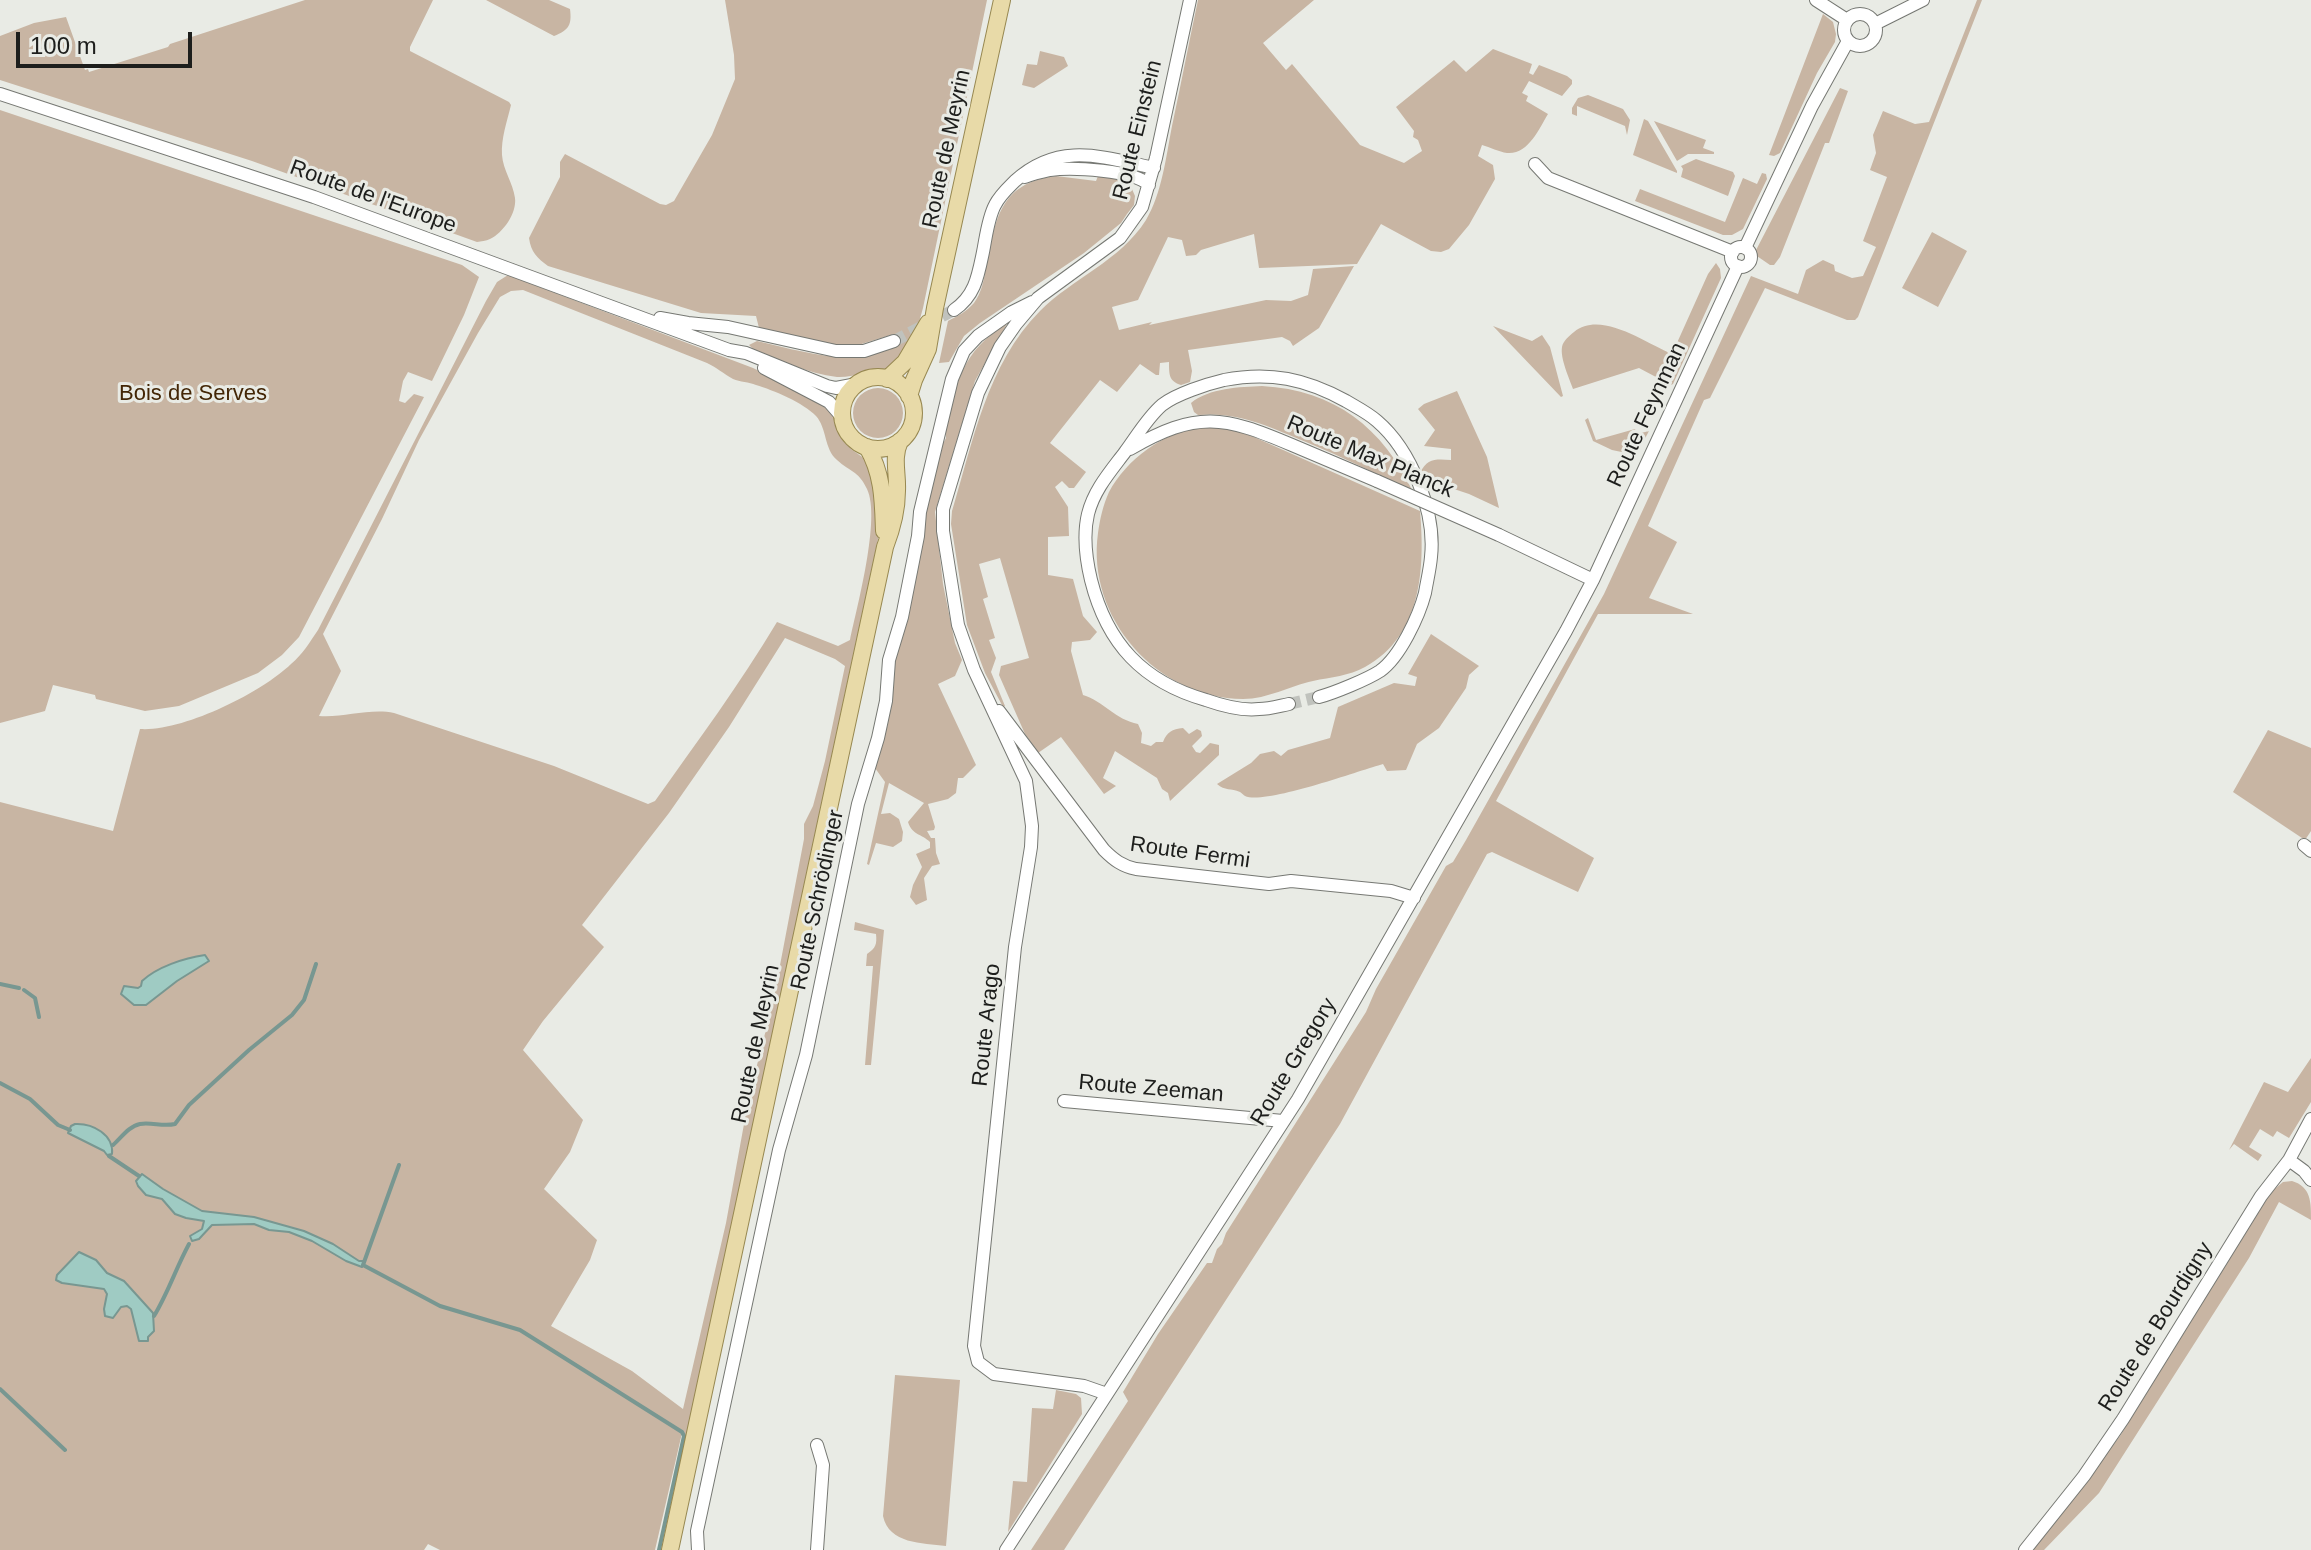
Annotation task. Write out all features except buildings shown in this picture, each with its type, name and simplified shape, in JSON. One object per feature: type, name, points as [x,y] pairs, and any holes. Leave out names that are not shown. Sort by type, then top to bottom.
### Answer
[{"type":"main road","name":"Route de Meyrin","points":[[909,396],[928,349],[1002,0]]},
{"type":"main road","name":"Route de Meyrin","points":[[887,379],[905,362],[935,308]]},
{"type":"main road","points":[[874,378],[887,379],[898,384],[909,396],[913,406],[910,428],[900,441],[885,448],[867,447],[852,438],[846,428],[842,417],[845,399],[857,384],[874,378]]},
{"type":"main road","name":"Route de Meyrin","points":[[670,1550],[895,512],[895,454],[900,441]]},
{"type":"main road","name":"Route de Meyrin","points":[[867,447],[876,463],[882,488],[885,547]]},
{"type":"street","name":"Route Einstein","points":[[1038,298],[1099,255],[1127,230],[1142,207],[1154,168],[1190,0]]},
{"type":"street","points":[[1816,0],[1847,20]]},
{"type":"street","points":[[1875,24],[1923,0]]},
{"type":"street","points":[[1855,14],[1872,18],[1875,24],[1876,33],[1869,44],[1856,46],[1848,41],[1843,29],[1847,20],[1855,14]]},
{"type":"street","points":[[1535,164],[1548,178],[1739,250],[1848,41]]},
{"type":"street","name":"Route de l'Europe","points":[[0,94],[314,197],[729,350],[829,402],[842,417]]},
{"type":"street","points":[[954,310],[972,293],[995,205],[1015,182],[1040,163],[1072,154],[1154,168]]},
{"type":"street","points":[[1015,182],[1037,173],[1062,169],[1118,174],[1143,179],[1149,185]]},
{"type":"street","name":"Route Feynman","points":[[1593,580],[1738,266],[1732,261],[1739,250]]},
{"type":"street","points":[[989,700],[974,670],[958,625],[943,531],[943,509],[965,433],[989,368],[1016,324],[1038,298]]},
{"type":"street","name":"Route Schrödinger","points":[[699,1549],[697,1531],[779,1150],[806,1055],[858,804],[883,714],[889,660],[908,592],[925,486],[952,379],[964,351],[978,336],[1038,298]]},
{"type":"street","points":[[625,311],[728,327],[845,352],[873,349],[894,341]]},
{"type":"street","points":[[729,350],[735,337],[747,333]]},
{"type":"street","name":"Route de l'Europe","points":[[729,350],[746,353],[836,388],[857,384]]},
{"type":"street","points":[[1289,704],[1250,710],[1219,705],[1186,694],[1152,677],[1128,655],[1115,637],[1093,589],[1086,543],[1087,516],[1092,501],[1141,428],[1163,404],[1204,386],[1248,377],[1310,383],[1364,411],[1392,435],[1412,469],[1427,509],[1432,554],[1416,621],[1381,670],[1319,697]]},
{"type":"street","name":"Route Max Planck","points":[[1125,452],[1164,431],[1185,424],[1225,421],[1260,431],[1377,481],[1593,580]]},
{"type":"street","name":"Route Gregory","points":[[1006,1550],[1298,1099],[1593,580]]},
{"type":"street","name":"Route Fermi","points":[[989,700],[1104,850],[1123,866],[1269,884],[1291,881],[1391,891],[1414,898]]},
{"type":"street","name":"Route Arago","points":[[989,700],[1026,781],[1032,826],[1015,947],[974,1346],[978,1362],[994,1374],[1084,1386],[1107,1394]]},
{"type":"street","name":"Route Zeeman","points":[[1064,1101],[1283,1121]]},
{"type":"street","name":"Route de Bourdigny","points":[[2025,1550],[2105,1447],[2261,1196],[2289,1160],[2311,1119]]},
{"type":"street","points":[[2289,1160],[2311,1180]]},
{"type":"street","points":[[817,1445],[823,1465],[817,1550]]},
{"type":"green space","points":[[305,0],[433,0],[410,51],[511,105],[502,155],[515,204],[500,232],[488,240],[477,242],[252,161],[0,80],[0,36],[34,23],[66,17],[85,70],[89,72]]},
{"type":"green space","points":[[486,0],[549,0],[570,9],[570,23],[563,32],[554,36]]},
{"type":"green space","points":[[725,0],[987,0],[923,308],[906,351],[886,370],[843,377],[815,373],[749,345],[757,341],[828,356],[863,356],[898,346],[894,334],[855,346],[826,344],[759,328],[756,316],[701,313],[548,266],[531,247],[529,238],[560,177],[560,162],[565,154],[660,204],[674,201],[712,135],[735,79]]},
{"type":"green space","points":[[1198,0],[1314,0],[1263,43],[1286,70],[1292,64],[1360,145],[1404,163],[1422,151],[1418,140],[1413,137],[1414,131],[1396,107],[1454,60],[1466,72],[1493,49],[1532,64],[1529,73],[1533,75],[1539,65],[1567,76],[1572,84],[1562,96],[1529,81],[1522,93],[1528,96],[1526,101],[1548,114],[1532,140],[1521,150],[1507,153],[1482,145],[1478,156],[1493,165],[1495,179],[1469,225],[1449,249],[1431,251],[1381,224],[1357,264],[1259,268],[1254,234],[1186,256],[1182,240],[1168,237],[1138,300],[1112,307],[1119,330],[1266,300],[1291,301],[1308,295],[1313,269],[1354,266],[1319,328],[1293,346],[1282,337],[1188,350],[1192,371],[1190,382],[1181,385],[1170,377],[1169,362],[1160,363],[1159,375],[1140,364],[1117,392],[1100,380],[1050,443],[1086,472],[1074,488],[1069,488],[1062,481],[1055,487],[1068,507],[1069,536],[1048,537],[1048,575],[1073,579],[1083,616],[1097,632],[1090,640],[1072,642],[1071,651],[1083,695],[1123,719],[1138,724],[1142,733],[1141,743],[1151,746],[1163,742],[1170,732],[1183,728],[1189,734],[1197,729],[1201,731],[1202,736],[1192,746],[1196,752],[1200,753],[1210,743],[1219,745],[1219,755],[1170,801],[1157,778],[1115,751],[1103,778],[1116,786],[1104,794],[1061,737],[1038,753],[1025,734],[999,675],[1001,666],[1029,658],[1000,558],[979,564],[988,597],[983,599],[995,638],[989,640],[996,658],[991,672],[1003,707],[985,673],[967,625],[951,524],[975,431],[994,379],[1007,355],[1040,311],[1123,247],[1146,220],[1163,174]]},
{"type":"green space","points":[[1977,0],[1982,0],[1858,317],[1847,320],[1765,288],[1710,398],[1704,400],[1648,526],[1677,542],[1649,598],[1693,614],[1598,614],[1496,801],[1594,858],[1578,892],[1492,852],[1487,854],[1340,1124],[1064,1550],[1031,1550],[1128,1401],[1123,1392],[1158,1334],[1207,1263],[1212,1263],[1226,1233],[1366,1012],[1446,866],[1453,862],[1466,840],[1604,594],[1751,276],[1798,294],[1806,270],[1823,260],[1834,265],[1835,271],[1852,278],[1863,276],[1876,247],[1863,241],[1887,177],[1870,170],[1876,153],[1873,135],[1883,111],[1915,124],[1929,122]]},
{"type":"green space","points":[[1823,14],[1833,22],[1835,42],[1780,153],[1769,155]]},
{"type":"green space","points":[[1040,51],[1064,57],[1068,66],[1034,88],[1022,85],[1027,64],[1037,65]]},
{"type":"green space","points":[[1840,88],[1848,91],[1829,143],[1825,143],[1780,257],[1774,265],[1770,265],[1754,254]]},
{"type":"green space","points":[[1588,95],[1623,109],[1630,120],[1627,135],[1625,126],[1577,106],[1577,116],[1572,114],[1578,98]]},
{"type":"green space","name":"Bois de Serves","points":[[0,110],[462,265],[479,277],[432,381],[408,372],[403,381],[399,401],[405,403],[414,394],[424,397],[299,637],[258,673],[179,706],[145,711],[53,685],[45,711],[0,723]]},
{"type":"green space","points":[[1644,119],[1648,121],[1677,173],[1633,155]]},
{"type":"green space","points":[[1654,121],[1706,140],[1703,148],[1714,154],[1688,154],[1677,161]]},
{"type":"green space","points":[[1696,159],[1733,172],[1735,176],[1728,196],[1681,177],[1681,166]]},
{"type":"green space","points":[[1762,173],[1766,174],[1767,179],[1743,229],[1732,235],[1723,235],[1635,201],[1640,189],[1725,222],[1743,178],[1757,184]]},
{"type":"green space","points":[[1056,176],[1096,181],[1098,176],[1123,178],[1129,182],[1135,196],[1134,205],[1121,223],[1084,253],[980,323],[964,336],[949,362],[939,363],[948,321],[974,303],[979,294],[1003,206],[1022,186]]},
{"type":"green space","points":[[1932,232],[1967,251],[1938,307],[1902,288]]},
{"type":"green space","points":[[1716,263],[1721,278],[1673,384],[1639,368],[1573,389],[1562,352],[1570,335],[1585,326],[1610,326],[1672,354],[1708,274]]},
{"type":"green space","points":[[508,275],[753,368],[816,399],[830,410],[843,440],[870,464],[879,522],[878,539],[686,1436],[682,1433],[655,1550],[440,1550],[428,1544],[424,1550],[0,1550],[0,802],[113,831],[140,729],[177,724],[220,708],[261,687],[299,657],[318,630],[497,282]],"holes":[[[523,290],[707,363],[733,379],[771,390],[804,406],[820,421],[833,455],[864,483],[871,502],[870,541],[850,640],[838,646],[777,622],[702,735],[655,801],[648,804],[554,766],[394,713],[319,716],[341,671],[323,634],[419,440],[478,333],[500,297],[511,291]],[[785,638],[845,666],[825,761],[813,806],[804,824],[804,839],[773,1002],[756,1069],[746,1082],[746,1113],[726,1223],[683,1409],[632,1371],[551,1326],[590,1260],[597,1240],[544,1189],[570,1152],[583,1120],[523,1050],[604,947],[582,925],[669,813],[729,727]]]},
{"type":"green space","points":[[1007,324],[975,381],[935,512],[943,584],[955,643],[962,660],[955,676],[938,684],[976,765],[963,778],[958,778],[956,793],[948,799],[928,804],[935,827],[927,831],[931,838],[935,838],[940,864],[932,866],[924,878],[927,900],[916,905],[910,897],[922,867],[916,854],[930,848],[930,842],[915,832],[908,822],[924,803],[889,783],[881,814],[890,813],[899,819],[902,841],[893,847],[876,843],[867,864],[885,782],[875,768],[888,724],[890,670],[900,634],[905,629],[926,503],[939,451],[946,438],[957,384],[970,357],[980,345]]},
{"type":"green space","points":[[1493,326],[1532,341],[1542,335],[1550,347],[1563,396],[1561,397]]},
{"type":"green space","points":[[1262,386],[1312,395],[1354,416],[1387,449],[1413,492],[1267,426],[1227,415],[1198,415],[1191,403],[1216,391]]},
{"type":"green space","points":[[878,388],[896,395],[903,413],[896,431],[878,438],[860,431],[853,413],[860,395]]},
{"type":"green space","points":[[1457,391],[1487,457],[1499,508],[1424,479],[1420,473],[1432,460],[1451,460],[1451,449],[1424,446],[1435,430],[1418,409]]},
{"type":"green space","points":[[1588,418],[1596,440],[1635,429],[1637,434],[1649,431],[1636,455],[1612,450],[1593,441],[1585,420]]},
{"type":"green space","points":[[1200,428],[1222,428],[1245,433],[1420,511],[1422,555],[1416,599],[1398,638],[1384,654],[1353,672],[1243,699],[1212,695],[1182,685],[1156,668],[1134,648],[1116,623],[1104,595],[1097,564],[1103,507],[1116,480],[1147,449],[1173,435]]},
{"type":"green space","points":[[1431,634],[1479,666],[1469,675],[1466,688],[1439,728],[1417,744],[1406,770],[1387,771],[1383,764],[1271,796],[1245,796],[1217,784],[1260,754],[1274,751],[1281,756],[1288,750],[1330,738],[1338,707],[1394,683],[1415,686],[1417,677],[1408,674]]},
{"type":"green space","points":[[2268,730],[2311,748],[2311,831],[2305,840],[2233,792]]},
{"type":"green space","points":[[855,922],[884,930],[871,1065],[865,1065],[873,966],[866,966],[867,954],[875,946],[876,934],[854,930]]},
{"type":"green space","points":[[2311,1058],[2311,1102],[2289,1138],[2277,1131],[2273,1137],[2260,1129],[2249,1147],[2262,1155],[2258,1161],[2234,1144],[2229,1150],[2264,1082],[2288,1092]]},
{"type":"green space","points":[[2292,1181],[2306,1191],[2311,1220],[2279,1202],[2249,1258],[2099,1493],[2044,1550],[2032,1550],[2120,1436],[2271,1192],[2283,1182]]},
{"type":"green space","points":[[895,1375],[960,1380],[946,1546],[917,1543],[899,1537],[886,1525],[883,1516]]},
{"type":"green space","points":[[1056,1390],[1081,1398],[1082,1414],[1008,1532],[1013,1481],[1027,1482],[1032,1408],[1053,1409]]},
{"type":"water","points":[[205,955],[209,961],[146,1005],[134,1005],[121,994],[124,986],[138,988],[142,981],[163,967]]},
{"type":"water","points":[[75,1124],[89,1126],[106,1136],[112,1154],[107,1155],[68,1133]]},
{"type":"water","points":[[142,1174],[202,1211],[254,1217],[304,1231],[333,1244],[359,1261],[365,1261],[362,1267],[312,1241],[254,1224],[212,1225],[199,1239],[192,1241],[190,1236],[202,1229],[204,1221],[175,1214],[162,1199],[146,1195],[136,1181]]},
{"type":"water","points":[[79,1252],[96,1260],[107,1273],[124,1281],[153,1313],[154,1331],[148,1341],[139,1341],[131,1309],[127,1306],[121,1307],[113,1318],[105,1316],[107,1294],[104,1289],[56,1280],[57,1275]]},
{"type":"waterway","points":[[113,1145],[136,1125],[175,1124],[189,1105],[292,1015],[304,1000],[316,964]]},
{"type":"waterway","points":[[0,984],[19,988]]},
{"type":"waterway","points":[[24,990],[35,998],[39,1017]]},
{"type":"waterway","points":[[0,1083],[30,1099],[58,1125],[70,1130]]},
{"type":"waterway","points":[[109,1156],[139,1176]]},
{"type":"waterway","points":[[399,1165],[363,1265],[440,1306],[520,1330],[682,1432],[684,1436],[659,1550]]},
{"type":"waterway","points":[[154,1316],[189,1244]]},
{"type":"waterway","points":[[0,1389],[65,1450]]},
{"type":"tunnel","points":[[894,341],[954,310]]},
{"type":"tunnel","points":[[1289,704],[1319,697]]}]
